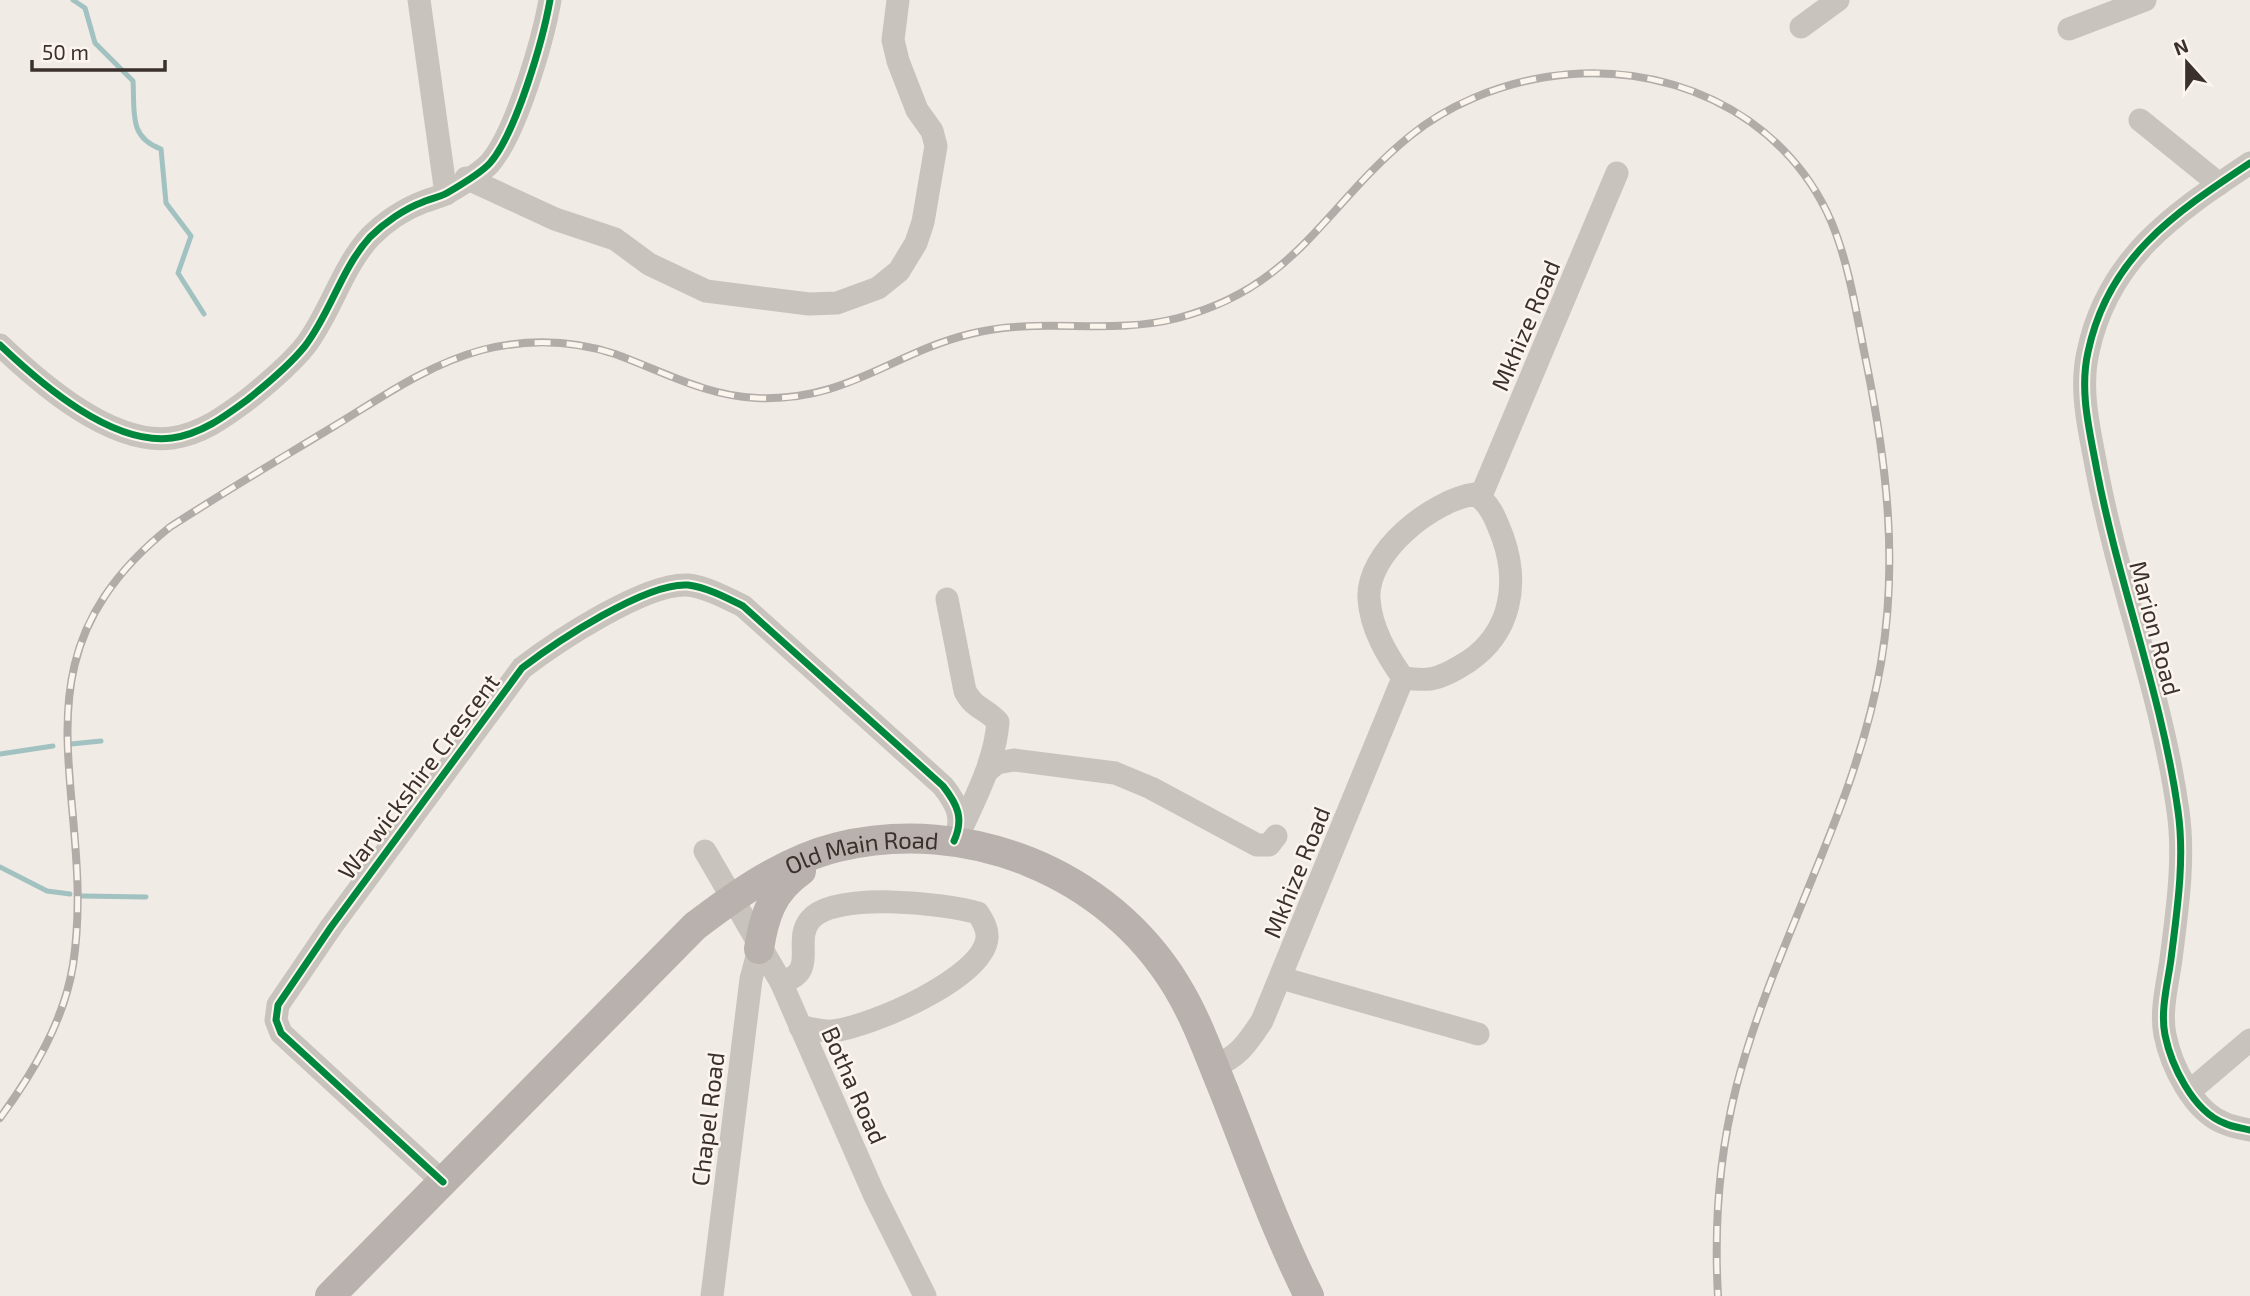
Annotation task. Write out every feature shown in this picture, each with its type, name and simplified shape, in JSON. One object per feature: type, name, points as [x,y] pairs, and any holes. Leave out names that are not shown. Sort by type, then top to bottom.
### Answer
[{"type":"main road","name":"Old Main Road","points":[[330,1296],[695,926],[730,899],[775,872],[836,848],[923,836],[985,847],[1052,871],[1116,913],[1143,939],[1176,985],[1197,1023],[1278,1235],[1309,1296]]},
{"type":"main road","points":[[759,948],[768,907],[776,893],[792,877],[836,848]]},
{"type":"street","points":[[419,0],[446,194]]},
{"type":"street","points":[[0,345],[78,409],[117,428],[149,438],[186,435],[210,425],[265,386],[305,345],[358,250],[378,229],[419,203],[446,194],[488,165],[509,131],[546,23],[550,0]]},
{"type":"street","points":[[466,178],[555,219],[615,239],[649,264],[706,291],[808,304],[836,303],[878,288],[899,271],[916,243],[923,222],[936,146],[932,131],[917,110],[898,61],[893,40],[898,0]]},
{"type":"street","points":[[1801,27],[1838,0]]},
{"type":"street","points":[[2069,29],[2145,0]]},
{"type":"street","points":[[2140,120],[2219,184]]},
{"type":"street","name":"Marion Road","points":[[2250,163],[2177,212],[2147,239],[2112,284],[2098,315],[2084,380],[2087,415],[2102,500],[2164,731],[2179,814],[2180,874],[2164,1033],[2175,1066],[2204,1110],[2222,1123],[2250,1130]]},
{"type":"street","name":"Mkhize Road","points":[[1480,498],[1618,173]]},
{"type":"street","points":[[1475,494],[1496,517],[1507,550],[1513,576],[1507,615],[1486,649],[1458,668],[1431,679],[1404,678],[1385,651],[1376,627],[1369,599],[1371,584],[1382,561],[1401,534],[1430,510],[1460,496],[1475,494]]},
{"type":"street","name":"Warwickshire Crescent","points":[[443,1182],[281,1033],[276,1020],[278,1005],[331,927],[522,668],[556,642],[666,587],[689,585],[722,595],[743,606],[943,786],[960,815],[961,826],[955,841]]},
{"type":"street","points":[[947,599],[965,691],[971,704],[991,713],[998,722],[996,741],[987,771],[955,841]]},
{"type":"street","name":"Mkhize Road","points":[[1214,1066],[1227,1062],[1242,1050],[1262,1021],[1404,678]]},
{"type":"street","points":[[987,771],[997,763],[1014,760],[1115,773],[1151,788],[1257,845],[1269,845],[1276,836]]},
{"type":"street","name":"Botha Road","points":[[705,851],[730,899],[780,982],[874,1194],[925,1296]]},
{"type":"street","points":[[780,982],[796,976],[801,969],[805,929],[809,920],[820,912],[844,906],[902,900],[962,908],[978,913],[985,925],[987,939],[980,955],[939,990],[860,1025],[832,1031],[800,1027]]},
{"type":"street","name":"Chapel Road","points":[[712,1296],[751,979],[759,948]]},
{"type":"street","points":[[1281,978],[1478,1034]]},
{"type":"street","points":[[2190,1091],[2250,1040]]},
{"type":"waterway","points":[[73,0],[85,8],[95,43],[133,81],[135,122],[143,138],[161,149],[166,203],[191,236],[178,273],[204,314]]},
{"type":"waterway","points":[[71,744],[101,741]]},
{"type":"waterway","points":[[0,754],[53,746]]},
{"type":"waterway","points":[[0,867],[47,891],[70,894]]},
{"type":"waterway","points":[[82,896],[146,897]]},
{"type":"railway","points":[[0,1118],[46,1046],[69,986],[73,965],[78,903],[68,733],[71,680],[87,629],[118,578],[170,527],[190,514],[406,382],[462,356],[499,346],[532,343],[582,346],[615,354],[684,382],[720,393],[757,398],[789,397],[843,385],[942,342],[970,334],[1021,326],[1126,326],[1178,318],[1219,304],[1252,286],[1281,265],[1380,163],[1410,136],[1440,115],[1491,91],[1546,77],[1589,73],[1632,76],[1674,85],[1714,100],[1750,122],[1782,149],[1810,182],[1831,221],[1848,274],[1874,403],[1888,514],[1889,588],[1886,626],[1869,718],[1834,824],[1752,1034],[1730,1114],[1719,1191],[1718,1296]]},
{"type":"cycle path","points":[[0,345],[57,394],[102,422],[126,432],[149,438],[172,438],[193,433],[221,418],[270,381],[305,346],[351,263],[370,237],[409,208],[452,190],[490,163],[500,149],[519,109],[535,61],[550,0]]},
{"type":"cycle path","points":[[2250,163],[2171,220],[2128,264],[2111,289],[2098,319],[2088,352],[2085,382],[2089,427],[2106,514],[2162,725],[2178,811],[2181,848],[2179,885],[2164,1006],[2165,1035],[2172,1060],[2193,1098],[2213,1117],[2250,1130]]},
{"type":"cycle path","points":[[443,1182],[281,1033],[276,1020],[278,1005],[331,927],[522,668],[556,644],[626,603],[670,587],[695,586],[737,603],[943,786],[958,812],[959,826],[954,841]]}]
